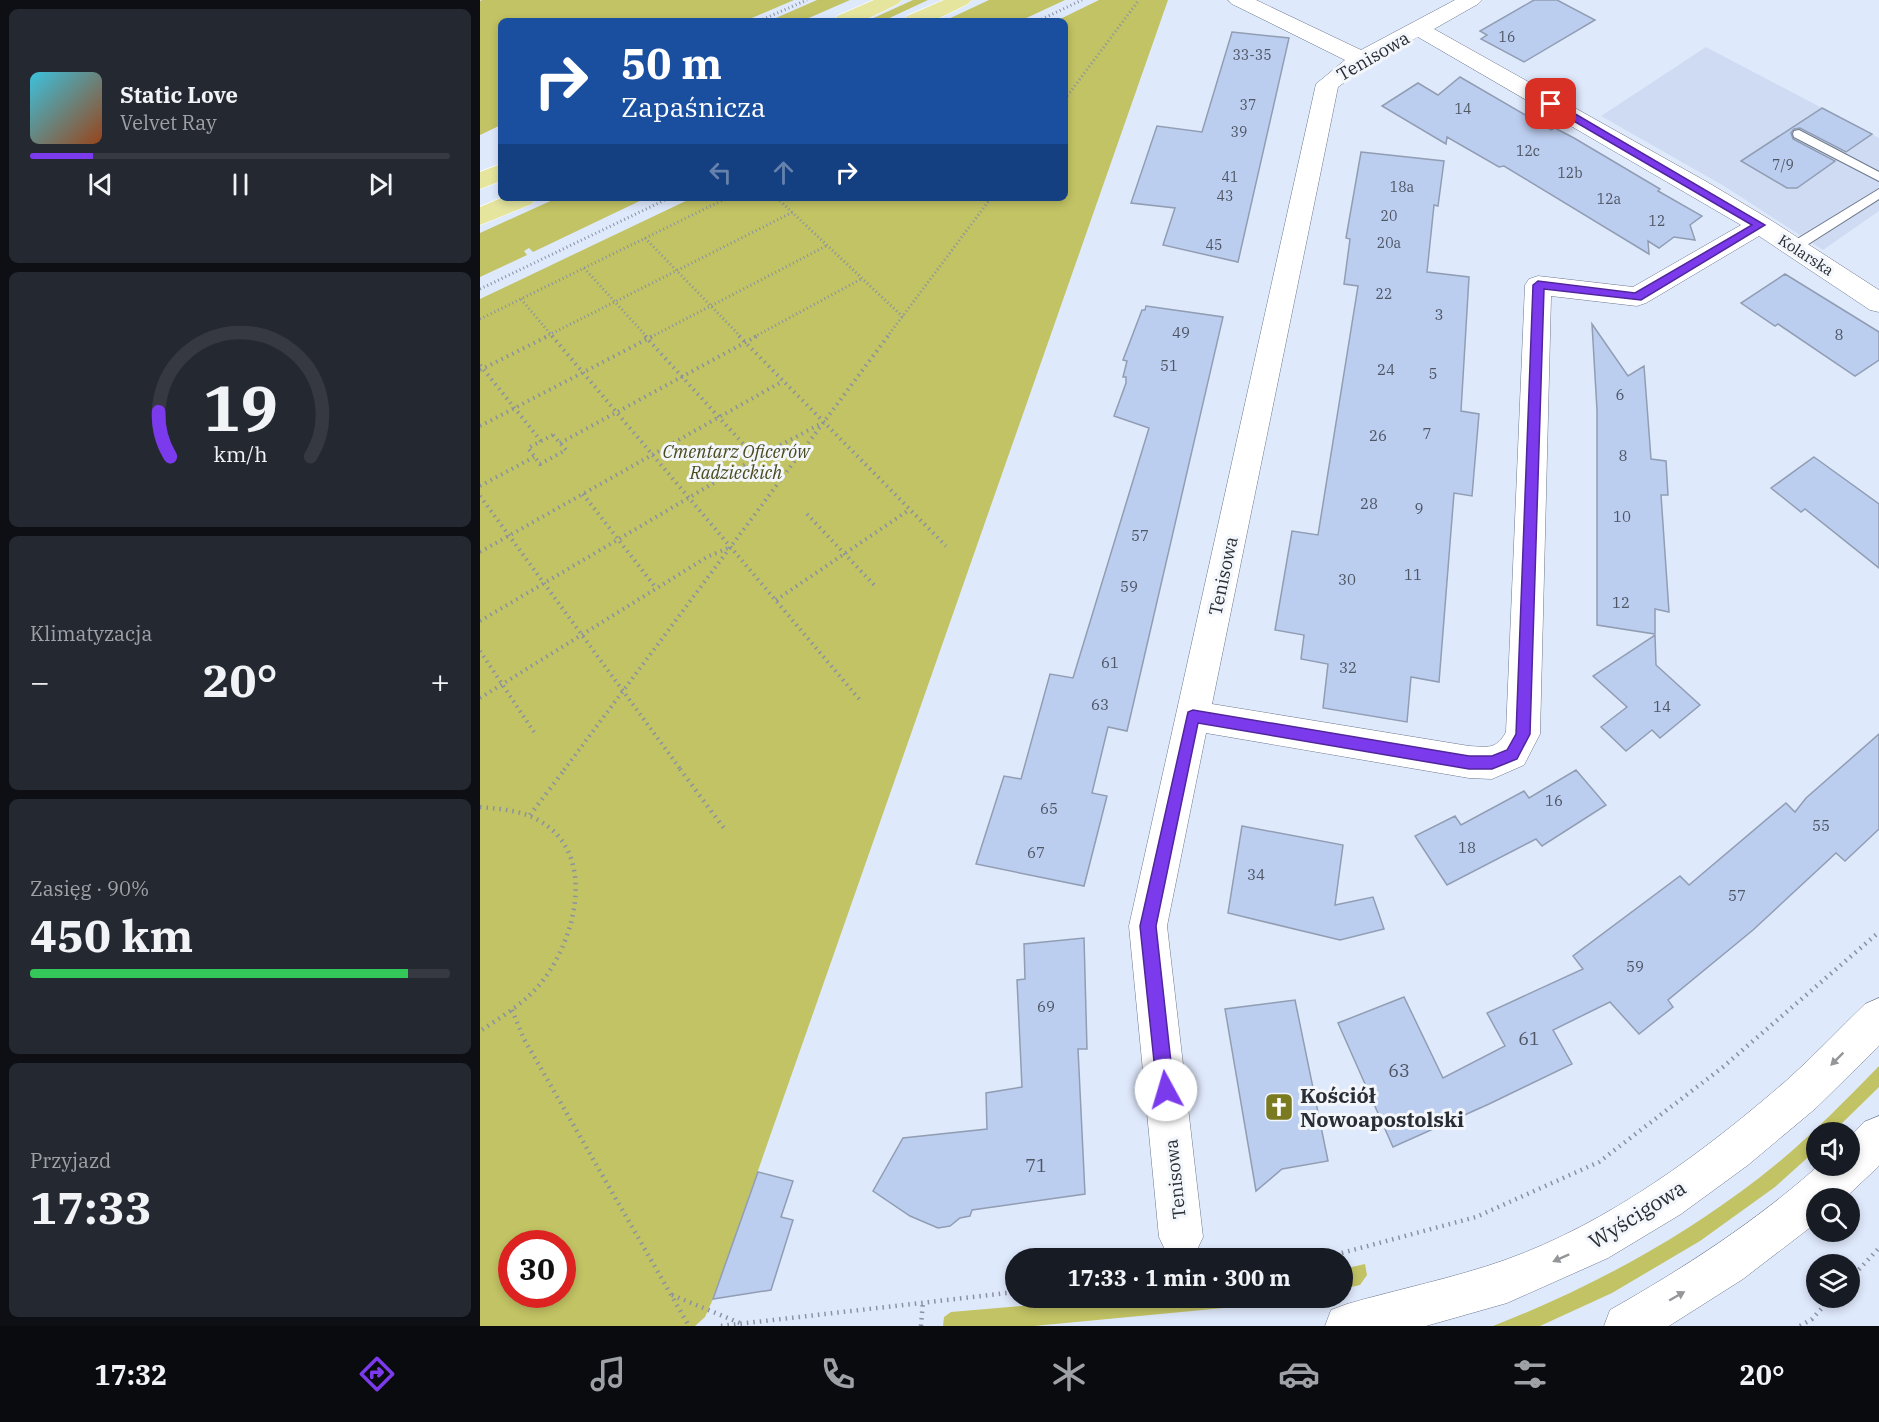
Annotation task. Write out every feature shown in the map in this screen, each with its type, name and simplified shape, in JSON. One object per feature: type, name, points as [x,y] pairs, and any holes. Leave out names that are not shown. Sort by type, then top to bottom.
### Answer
[{"type":"main road","points":[[852,18],[891,0]]},
{"type":"main road","points":[[922,18],[961,0]]},
{"type":"main road","points":[[480,181],[498,173]]},
{"type":"main road","points":[[480,218],[517,201]]},
{"type":"street","points":[[1239,0],[1361,59]]},
{"type":"street","name":"Tenisowa","points":[[1181,1237],[1148,926],[1326,84],[1361,59],[1419,30],[1471,0]]},
{"type":"street","name":"Kolarska","points":[[1419,30],[1760,225],[1879,303]]},
{"type":"street","points":[[1193,716],[1469,762],[1492,763],[1512,754],[1523,734],[1538,285],[1637,297],[1760,225]]},
{"type":"street","name":"Wyścigowa","points":[[1347,1326],[1507,1281],[1593,1243],[1666,1199],[1734,1150],[1802,1094],[1879,1018]]},
{"type":"street","points":[[1626,1326],[1738,1258],[1786,1223],[1879,1137]]},
{"type":"lane","points":[[1799,134],[1879,177]]},
{"type":"lane","points":[[1794,247],[1879,193]]},
{"type":"path","points":[[766,18],[807,0]]},
{"type":"path","points":[[1044,18],[1082,0]]},
{"type":"path","points":[[1068,95],[1139,0]]},
{"type":"path","points":[[480,288],[663,201]]},
{"type":"path","points":[[480,319],[721,201]]},
{"type":"path","points":[[780,201],[903,317]]},
{"type":"path","points":[[530,815],[989,201]]},
{"type":"path","points":[[541,441],[481,368],[793,212]]},
{"type":"path","points":[[645,238],[823,423],[946,546]]},
{"type":"path","points":[[480,426],[828,245]]},
{"type":"path","points":[[584,268],[756,459]]},
{"type":"path","points":[[560,443],[863,278]]},
{"type":"path","points":[[521,299],[860,700]]},
{"type":"path","points":[[480,552],[783,381]]},
{"type":"path","points":[[480,621],[756,459],[823,423]]},
{"type":"path","points":[[553,435],[566,450],[540,464],[528,448],[541,441],[553,435]]},
{"type":"path","points":[[480,486],[534,457]]},
{"type":"path","points":[[583,494],[656,588]]},
{"type":"path","points":[[480,496],[726,831]]},
{"type":"path","points":[[776,600],[909,510]]},
{"type":"path","points":[[807,514],[877,588]]},
{"type":"path","points":[[480,698],[707,557],[731,546]]},
{"type":"path","points":[[480,651],[534,732]]},
{"type":"path","points":[[480,807],[503,807],[530,815],[559,834],[574,861],[578,906],[565,943],[542,982],[512,1010],[480,1031]]},
{"type":"path","points":[[1353,1250],[1476,1217],[1599,1161],[1724,1067],[1879,932]]},
{"type":"path","points":[[512,1010],[524,1039],[689,1326]]},
{"type":"path","points":[[1860,1268],[1879,1248]]},
{"type":"path","points":[[721,1326],[1005,1293]]},
{"type":"path","points":[[672,1295],[741,1324]]},
{"type":"path","points":[[921,1326],[923,1301]]},
{"type":"path","points":[[1800,1326],[1812,1319],[1822,1308]]},
{"type":"shaded area","points":[[1706,47],[1879,138],[1879,211],[1823,250],[1724,186],[1601,116]]},
{"type":"green space","points":[[794,0],[752,18],[498,18],[498,126],[480,135],[480,1]]},
{"type":"green space","points":[[817,0],[850,0],[809,18],[776,18]]},
{"type":"green space","points":[[913,0],[928,0],[889,18],[874,18]]},
{"type":"green space","points":[[989,0],[1065,0],[1026,18],[950,18]]},
{"type":"green space","name":"Cmentarz Oficerów Radzieckich","points":[[1099,0],[1168,0],[705,1317],[695,1326],[480,1326],[480,299],[686,201],[1068,201],[1068,18],[1062,18]]},
{"type":"green space","points":[[550,201],[640,201],[533,252],[529,248],[524,251],[527,255],[480,277],[480,233]]},
{"type":"green space","points":[[1879,1066],[1879,1087],[1843,1122],[1823,1122]]},
{"type":"green space","points":[[1806,1138],[1806,1159],[1775,1187],[1700,1241],[1612,1293],[1540,1326],[1493,1326],[1597,1280],[1664,1243],[1728,1201]]},
{"type":"green space","points":[[1365,1264],[1367,1275],[1360,1285],[1353,1287],[1353,1267]]},
{"type":"green space","points":[[1005,1307],[1223,1308],[1034,1326],[943,1326],[944,1317],[951,1312]]},
{"type":"building","points":[[1534,0],[1557,0],[1595,20],[1524,62],[1481,39],[1487,35],[1480,31]]},
{"type":"building","points":[[1232,32],[1289,38],[1238,262],[1163,245],[1175,208],[1131,203],[1157,126],[1202,132]]},
{"type":"building","points":[[1460,77],[1551,130],[1555,128],[1574,138],[1702,216],[1690,225],[1695,240],[1674,237],[1659,248],[1648,241],[1649,254],[1504,166],[1499,167],[1447,137],[1446,144],[1382,106],[1418,83],[1438,95]]},
{"type":"building","points":[[1822,108],[1872,134],[1846,152],[1800,128],[1794,129],[1791,133],[1793,139],[1835,161],[1797,188],[1787,188],[1741,161]]},
{"type":"building","points":[[1361,152],[1444,161],[1438,206],[1434,205],[1427,272],[1469,277],[1461,411],[1479,414],[1472,496],[1454,493],[1439,682],[1411,677],[1407,722],[1323,708],[1328,664],[1301,659],[1304,635],[1275,630],[1292,531],[1318,535],[1358,286],[1344,284],[1350,239],[1346,238]]},
{"type":"building","points":[[1785,274],[1879,332],[1879,360],[1855,376],[1778,324],[1775,326],[1741,303]]},
{"type":"building","points":[[1146,306],[1223,317],[1127,731],[1108,727],[1092,793],[1107,796],[1084,886],[976,864],[1004,776],[1021,779],[1050,674],[1073,678],[1149,428],[1114,416],[1126,383],[1126,377],[1123,377],[1127,361],[1123,360],[1142,310],[1145,310]]},
{"type":"building","points":[[1592,324],[1628,376],[1644,366],[1651,459],[1666,461],[1668,495],[1661,495],[1669,612],[1655,609],[1655,634],[1597,625],[1597,410]]},
{"type":"building","points":[[1814,457],[1879,504],[1879,568],[1805,509],[1801,512],[1771,488]]},
{"type":"building","points":[[1655,635],[1656,665],[1700,705],[1660,738],[1652,730],[1626,751],[1601,727],[1627,707],[1593,676]]},
{"type":"building","points":[[1879,734],[1879,829],[1845,861],[1836,853],[1753,930],[1668,1000],[1673,1007],[1639,1034],[1610,1002],[1553,1030],[1572,1064],[1393,1147],[1338,1023],[1404,997],[1443,1078],[1505,1046],[1487,1013],[1583,969],[1573,956],[1680,876],[1689,885],[1786,803],[1795,812],[1806,798]]},
{"type":"building","points":[[1576,770],[1606,805],[1542,846],[1536,839],[1447,885],[1415,836],[1455,816],[1461,825],[1524,791],[1529,798]]},
{"type":"building","points":[[1242,826],[1343,845],[1335,905],[1373,897],[1384,929],[1340,940],[1228,913]]},
{"type":"building","points":[[1084,938],[1087,1049],[1078,1049],[1085,1194],[972,1210],[970,1216],[960,1218],[950,1226],[938,1228],[910,1216],[873,1191],[903,1138],[987,1129],[986,1093],[1022,1087],[1017,980],[1025,979],[1024,944]]},
{"type":"building","name":"Kościół Nowoapostolski","points":[[1295,1000],[1328,1161],[1282,1169],[1256,1191],[1225,1009]]},
{"type":"building","points":[[758,1172],[793,1181],[781,1217],[793,1220],[771,1290],[713,1299]]},
{"type":"place","name":"Kościół Nowoapostolski","points":[[1279,1107]]},
{"type":"route","points":[[1166,1090],[1148,926],[1193,716],[1469,762],[1492,763],[1512,754],[1523,734],[1538,285],[1637,297],[1760,225],[1551,104]]}]
